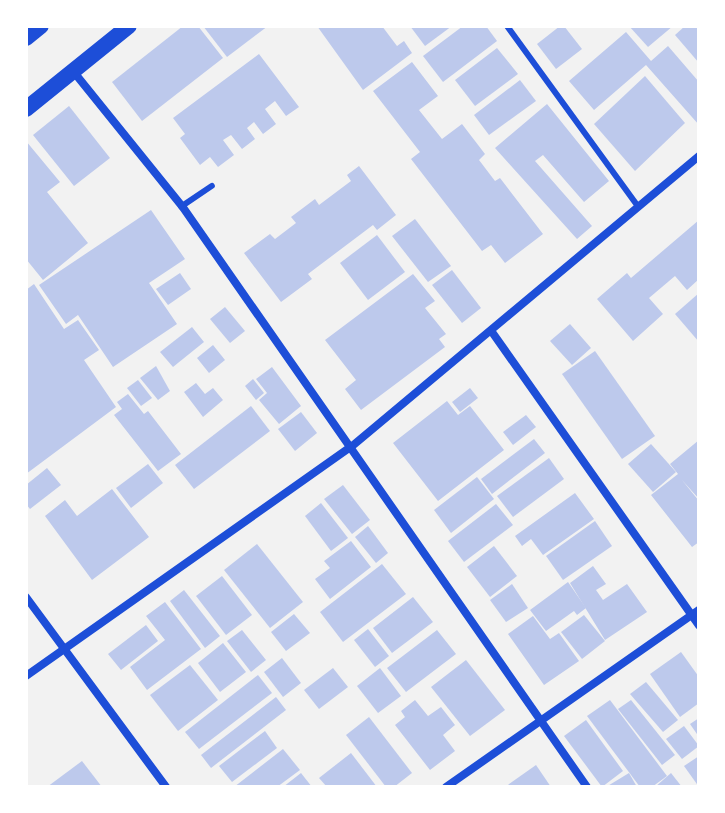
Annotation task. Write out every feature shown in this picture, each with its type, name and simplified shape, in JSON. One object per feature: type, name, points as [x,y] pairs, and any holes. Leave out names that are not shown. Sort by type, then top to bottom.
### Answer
[{"type":"main road","points":[[26,38],[41,26]]},
{"type":"main road","points":[[26,109],[129,26]]},
{"type":"street","points":[[73,71],[182,206],[587,787]]},
{"type":"street","points":[[26,676],[351,447],[699,156]]},
{"type":"street","points":[[492,332],[695,612],[699,625]]},
{"type":"street","points":[[26,597],[166,787]]},
{"type":"street","points":[[446,787],[695,612]]},
{"type":"lane","points":[[507,26],[638,206]]},
{"type":"lane","points":[[182,206],[212,186]]},
{"type":"building","points":[[183,26],[198,26],[223,58],[142,121],[112,82]]},
{"type":"building","points":[[203,26],[268,26],[227,57]]},
{"type":"building","points":[[317,26],[382,26],[397,46],[404,41],[412,53],[363,90]]},
{"type":"building","points":[[410,26],[452,26],[425,46]]},
{"type":"building","points":[[463,26],[486,26],[497,41],[443,82],[423,56]]},
{"type":"building","points":[[564,26],[582,49],[556,69],[537,44]]},
{"type":"building","points":[[629,26],[673,26],[648,47]]},
{"type":"building","points":[[685,26],[699,26],[699,63],[675,35]]},
{"type":"building","points":[[626,32],[651,61],[668,46],[699,82],[699,125],[646,65],[594,110],[569,81]]},
{"type":"building","points":[[497,48],[518,74],[475,106],[455,80]]},
{"type":"building","points":[[259,54],[299,107],[286,116],[275,101],[265,109],[276,124],[263,134],[254,122],[247,128],[255,139],[242,149],[231,135],[223,140],[234,155],[218,167],[210,157],[200,165],[180,138],[185,134],[173,118]]},
{"type":"building","points":[[412,62],[438,96],[419,110],[442,139],[462,124],[485,154],[479,160],[495,181],[500,178],[543,234],[505,263],[491,245],[482,251],[411,159],[420,152],[373,91]]},
{"type":"building","points":[[645,76],[685,123],[635,171],[594,124]]},
{"type":"building","points":[[520,80],[536,101],[489,135],[474,115]]},
{"type":"building","points":[[547,104],[609,181],[584,202],[543,155],[535,161],[592,226],[577,239],[495,148]]},
{"type":"building","points":[[69,106],[110,158],[74,186],[33,135]]},
{"type":"building","points":[[26,141],[60,182],[47,192],[88,243],[43,280],[26,259]]},
{"type":"building","points":[[359,166],[396,215],[377,230],[373,225],[308,274],[312,279],[281,302],[244,253],[270,234],[275,239],[296,223],[291,217],[315,199],[319,205],[351,181],[347,175]]},
{"type":"building","points":[[151,210],[185,259],[149,283],[177,324],[113,367],[78,315],[66,324],[39,285]]},
{"type":"building","points":[[415,219],[451,266],[428,282],[392,236]]},
{"type":"building","points":[[699,220],[699,279],[687,290],[675,276],[649,298],[663,314],[633,341],[597,299],[627,273],[631,278]]},
{"type":"building","points":[[377,235],[405,272],[368,300],[340,263]]},
{"type":"building","points":[[452,270],[481,308],[462,323],[432,285]]},
{"type":"building","points":[[180,273],[191,289],[168,305],[156,289]]},
{"type":"building","points":[[413,274],[435,301],[425,308],[446,334],[439,339],[445,347],[361,410],[345,389],[356,380],[325,340]]},
{"type":"building","points":[[34,284],[64,329],[78,320],[99,350],[84,360],[116,407],[26,474],[26,290]]},
{"type":"building","points":[[699,293],[699,342],[675,314]]},
{"type":"building","points":[[225,307],[245,331],[230,343],[210,319]]},
{"type":"building","points":[[570,324],[591,348],[572,365],[550,341]]},
{"type":"building","points":[[192,327],[204,342],[173,367],[160,352]]},
{"type":"building","points":[[213,345],[225,360],[209,373],[197,358]]},
{"type":"building","points":[[595,351],[655,436],[622,459],[562,374]]},
{"type":"building","points":[[156,366],[170,391],[158,400],[140,378]]},
{"type":"building","points":[[272,367],[301,406],[279,424],[259,400],[267,393],[256,379]]},
{"type":"building","points":[[253,379],[264,393],[256,400],[245,386]]},
{"type":"building","points":[[138,380],[152,398],[141,406],[127,388]]},
{"type":"building","points":[[196,383],[205,394],[213,388],[223,400],[203,417],[184,392]]},
{"type":"building","points":[[470,388],[478,398],[460,412],[452,402]]},
{"type":"building","points":[[128,394],[144,414],[148,411],[181,454],[158,471],[114,415],[122,409],[117,402]]},
{"type":"building","points":[[447,401],[458,415],[470,406],[504,450],[438,501],[393,443]]},
{"type":"building","points":[[251,406],[270,431],[194,489],[175,465]]},
{"type":"building","points":[[301,412],[317,433],[295,451],[278,429]]},
{"type":"building","points":[[526,415],[536,427],[513,445],[503,432]]},
{"type":"building","points":[[534,439],[545,453],[492,494],[481,479]]},
{"type":"building","points":[[699,440],[699,499],[682,480],[699,501],[699,542],[692,547],[651,495],[678,474],[670,464]]},
{"type":"building","points":[[651,444],[676,472],[653,492],[628,464]]},
{"type":"building","points":[[549,458],[564,479],[513,517],[497,496]]},
{"type":"building","points":[[148,464],[163,483],[131,508],[116,488]]},
{"type":"building","points":[[47,468],[61,485],[30,509],[26,504],[26,485]]},
{"type":"building","points":[[477,477],[494,499],[451,533],[434,510]]},
{"type":"building","points":[[343,485],[370,520],[352,534],[324,499]]},
{"type":"building","points":[[112,489],[149,537],[92,580],[45,516],[65,500],[77,516]]},
{"type":"building","points":[[575,493],[594,519],[543,555],[531,539],[522,546],[515,536]]},
{"type":"building","points":[[321,503],[348,538],[331,551],[305,516]]},
{"type":"building","points":[[496,504],[513,525],[464,562],[448,541]]},
{"type":"building","points":[[595,521],[612,546],[563,580],[546,556]]},
{"type":"building","points":[[368,526],[388,553],[376,563],[355,537]]},
{"type":"building","points":[[351,541],[371,567],[330,599],[315,579],[330,568],[324,561]]},
{"type":"building","points":[[257,544],[303,602],[270,628],[224,570]]},
{"type":"building","points":[[494,546],[517,576],[490,597],[467,567]]},
{"type":"building","points":[[382,564],[406,594],[343,642],[320,612]]},
{"type":"building","points":[[593,566],[606,584],[596,590],[603,600],[627,584],[647,612],[605,640],[570,583]]},
{"type":"building","points":[[222,576],[252,615],[226,635],[196,596]]},
{"type":"building","points":[[568,582],[586,608],[577,615],[574,611],[546,631],[530,610]]},
{"type":"building","points":[[512,584],[528,608],[506,622],[490,600]]},
{"type":"building","points":[[184,590],[220,636],[205,648],[170,601]]},
{"type":"building","points":[[413,597],[433,622],[392,653],[373,628]]},
{"type":"building","points":[[165,602],[201,649],[147,690],[130,667],[165,640],[146,616]]},
{"type":"building","points":[[294,614],[310,633],[286,651],[271,632]]},
{"type":"building","points":[[584,615],[605,641],[582,659],[561,632]]},
{"type":"building","points":[[533,616],[550,639],[559,633],[579,661],[544,685],[508,634]]},
{"type":"building","points":[[146,625],[158,641],[121,670],[108,654]]},
{"type":"building","points":[[368,629],[389,656],[375,667],[354,640]]},
{"type":"building","points":[[242,630],[266,660],[251,672],[227,641]]},
{"type":"building","points":[[437,630],[456,654],[406,692],[387,668]]},
{"type":"building","points":[[223,643],[246,672],[220,692],[198,663]]},
{"type":"building","points":[[681,652],[699,677],[699,703],[680,717],[650,674]]},
{"type":"building","points":[[282,658],[301,683],[283,697],[264,672]]},
{"type":"building","points":[[466,660],[505,710],[470,736],[431,687]]},
{"type":"building","points":[[190,665],[218,700],[178,731],[150,695]]},
{"type":"building","points":[[333,668],[348,687],[319,709],[304,690]]},
{"type":"building","points":[[380,668],[401,696],[378,713],[357,686]]},
{"type":"building","points":[[258,675],[272,693],[199,749],[185,732]]},
{"type":"building","points":[[646,682],[678,720],[663,732],[630,694]]},
{"type":"building","points":[[276,697],[286,710],[211,768],[201,755]]},
{"type":"building","points":[[415,700],[428,716],[441,707],[455,725],[443,735],[455,751],[430,770],[395,725],[405,717],[401,711]]},
{"type":"building","points":[[610,700],[667,776],[652,787],[640,787],[587,716]]},
{"type":"building","points":[[631,700],[675,755],[662,765],[618,709]]},
{"type":"building","points":[[369,717],[412,773],[394,787],[386,787],[346,735]]},
{"type":"building","points":[[699,718],[699,737],[690,724]]},
{"type":"building","points":[[586,720],[623,771],[602,787],[564,736]]},
{"type":"building","points":[[684,726],[699,746],[682,759],[666,739]]},
{"type":"building","points":[[265,731],[277,748],[232,782],[219,766]]},
{"type":"building","points":[[283,749],[300,770],[277,787],[234,787]]},
{"type":"building","points":[[351,753],[377,787],[327,787],[319,778]]},
{"type":"building","points":[[699,756],[699,787],[684,766]]},
{"type":"building","points":[[82,761],[102,787],[47,787]]},
{"type":"building","points":[[536,765],[551,787],[505,787]]},
{"type":"building","points":[[301,773],[312,787],[283,787]]},
{"type":"building","points":[[629,773],[637,787],[606,787]]},
{"type":"building","points":[[671,773],[682,787],[655,787]]}]
